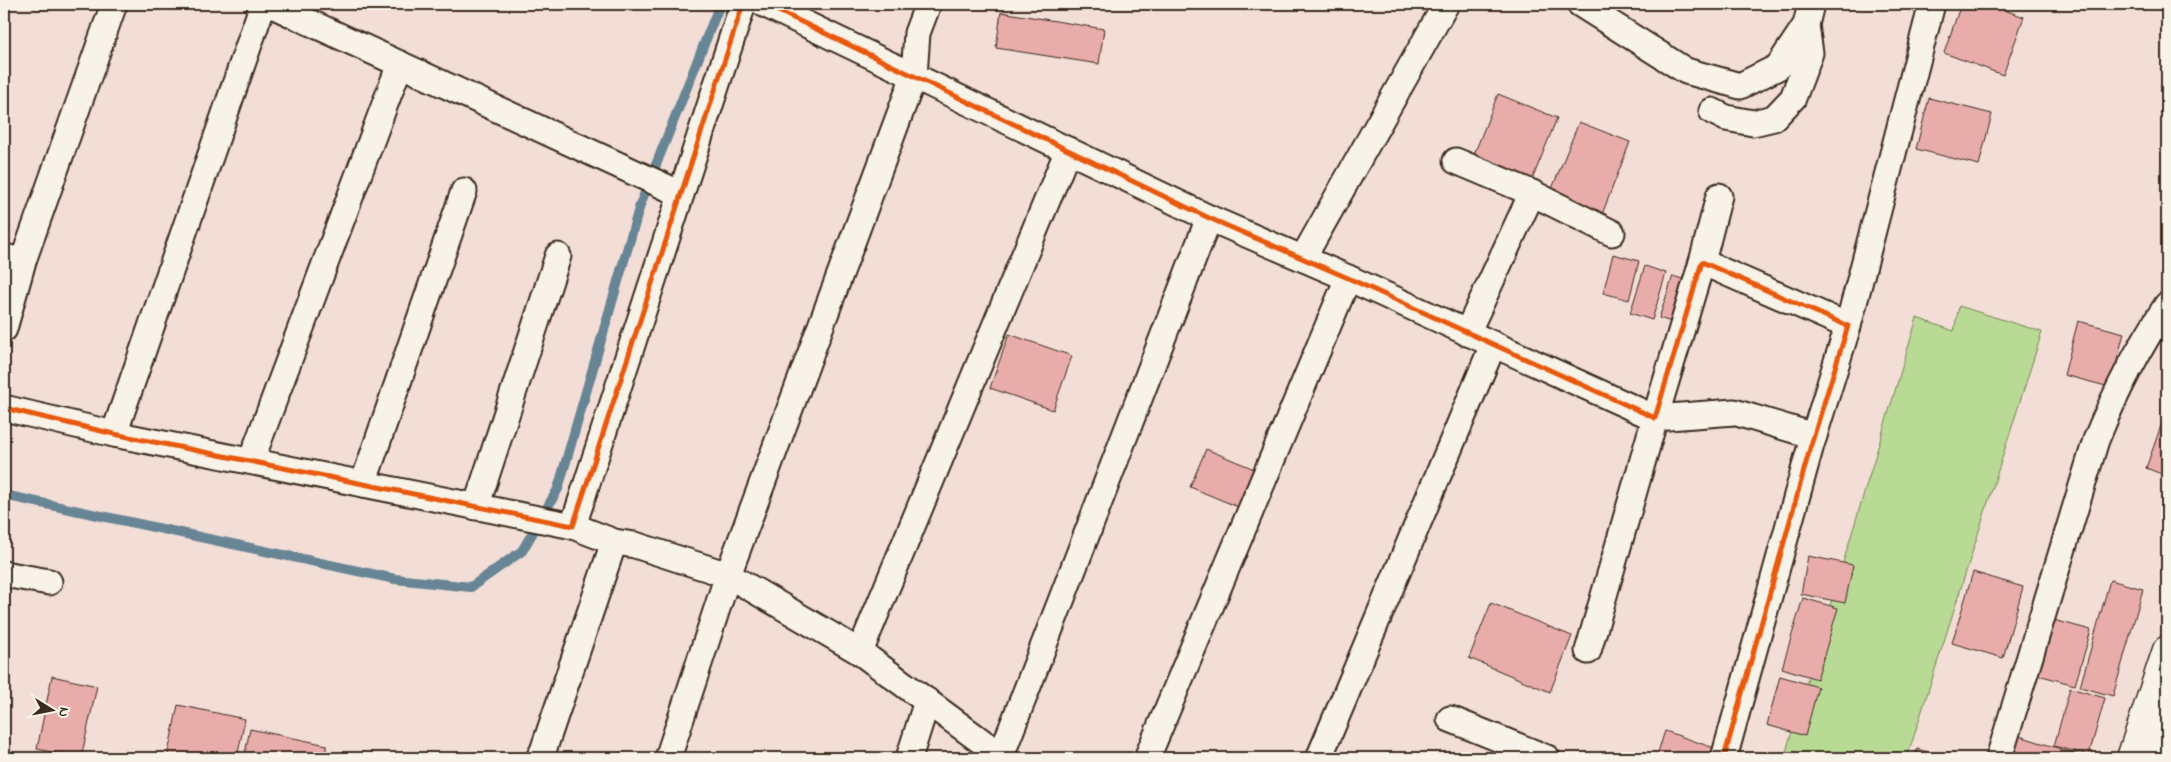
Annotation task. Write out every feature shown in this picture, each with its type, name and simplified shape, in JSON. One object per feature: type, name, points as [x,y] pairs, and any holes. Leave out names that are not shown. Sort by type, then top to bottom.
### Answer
[{"type":"main road","points":[[2131,758],[2167,650]]},
{"type":"main road","points":[[2153,758],[2167,717]]},
{"type":"street","points":[[4,329],[13,259],[114,4]]},
{"type":"street","points":[[114,434],[263,4]]},
{"type":"street","points":[[270,4],[681,194]]},
{"type":"street","points":[[573,526],[743,4]]},
{"type":"street","points":[[764,4],[1209,218],[1348,278],[1655,418],[1734,412],[1814,436]]},
{"type":"street","points":[[668,758],[728,575],[914,76],[917,33],[928,4]]},
{"type":"street","points":[[1303,258],[1446,4]]},
{"type":"street","points":[[1580,4],[1686,71],[1740,86],[1778,67],[1809,14]]},
{"type":"street","points":[[1724,758],[1814,436],[1848,326],[1932,4]]},
{"type":"street","points":[[1712,111],[1726,118],[1753,123],[1774,118],[1793,98],[1810,52],[1809,14]]},
{"type":"street","points":[[251,462],[400,64]]},
{"type":"street","points":[[860,652],[1068,150]]},
{"type":"street","points":[[1456,161],[1532,193],[1612,233]]},
{"type":"street","points":[[363,484],[464,191]]},
{"type":"street","points":[[1466,333],[1532,193]]},
{"type":"street","points":[[1588,651],[1702,262],[1719,196]]},
{"type":"street","points":[[4,408],[114,434],[573,526],[614,542],[635,545],[728,575],[860,652],[1002,757],[1209,218]]},
{"type":"street","points":[[476,507],[558,256]]},
{"type":"street","points":[[1702,262],[1848,326]]},
{"type":"street","points":[[1146,758],[1348,278]]},
{"type":"street","points":[[1999,758],[2096,440],[2110,405],[2152,327],[2167,305]]},
{"type":"street","points":[[1320,758],[1493,345]]},
{"type":"street","points":[[539,758],[614,542]]},
{"type":"street","points":[[4,574],[49,582]]},
{"type":"street","points":[[909,758],[927,701]]},
{"type":"street","points":[[1450,719],[1547,758]]},
{"type":"green space","points":[[1959,306],[2042,332],[1907,758],[1784,758],[1917,318],[1954,331]]},
{"type":"building","points":[[1961,4],[1987,4],[2024,17],[2003,75],[1944,53]]},
{"type":"building","points":[[1001,12],[1104,29],[1099,64],[996,48]]},
{"type":"building","points":[[1498,94],[1557,118],[1532,180],[1473,157]]},
{"type":"building","points":[[1929,98],[1992,114],[1979,165],[1916,149]]},
{"type":"building","points":[[1579,122],[1630,142],[1601,217],[1549,196]]},
{"type":"building","points":[[1613,254],[1639,261],[1629,300],[1603,293]]},
{"type":"building","points":[[1645,266],[1666,273],[1652,320],[1630,313]]},
{"type":"building","points":[[1673,276],[1694,283],[1681,325],[1659,318]]},
{"type":"building","points":[[2078,321],[2124,333],[2110,387],[2064,375]]},
{"type":"building","points":[[1009,334],[1072,356],[1053,410],[990,388]]},
{"type":"building","points":[[2167,409],[2167,476],[2146,468]]},
{"type":"building","points":[[1206,449],[1259,471],[1243,509],[1190,487]]},
{"type":"building","points":[[1808,556],[1853,565],[1845,603],[1801,594]]},
{"type":"building","points":[[1973,572],[2023,587],[2003,658],[1952,643]]},
{"type":"building","points":[[2110,580],[2143,589],[2113,696],[2080,687]]},
{"type":"building","points":[[1803,598],[1838,608],[1817,679],[1782,668]]},
{"type":"building","points":[[1491,603],[1572,636],[1550,692],[1469,658]]},
{"type":"building","points":[[2046,618],[2091,630],[2075,685],[2031,673]]},
{"type":"building","points":[[52,676],[97,686],[81,758],[37,749]]},
{"type":"building","points":[[1780,676],[1818,687],[1805,736],[1767,725]]},
{"type":"building","points":[[2070,688],[2105,698],[2089,755],[2054,746]]},
{"type":"building","points":[[178,705],[245,719],[237,758],[167,758]]},
{"type":"building","points":[[250,729],[327,745],[324,758],[244,758]]},
{"type":"building","points":[[1665,731],[1714,748],[1711,758],[1656,758]]},
{"type":"building","points":[[2016,735],[2083,756],[2082,758],[2009,758]]},
{"type":"building","points":[[1917,749],[1949,758],[1915,758]]},
{"type":"waterway","points":[[4,495],[395,579],[471,587],[522,551],[558,489],[640,205],[720,4]]},
{"type":"cycle path","points":[[4,408],[114,434],[573,526],[743,4]]},
{"type":"cycle path","points":[[764,4],[1209,218],[1348,278],[1655,418],[1702,262],[1848,326],[1811,445],[1724,758]]}]
